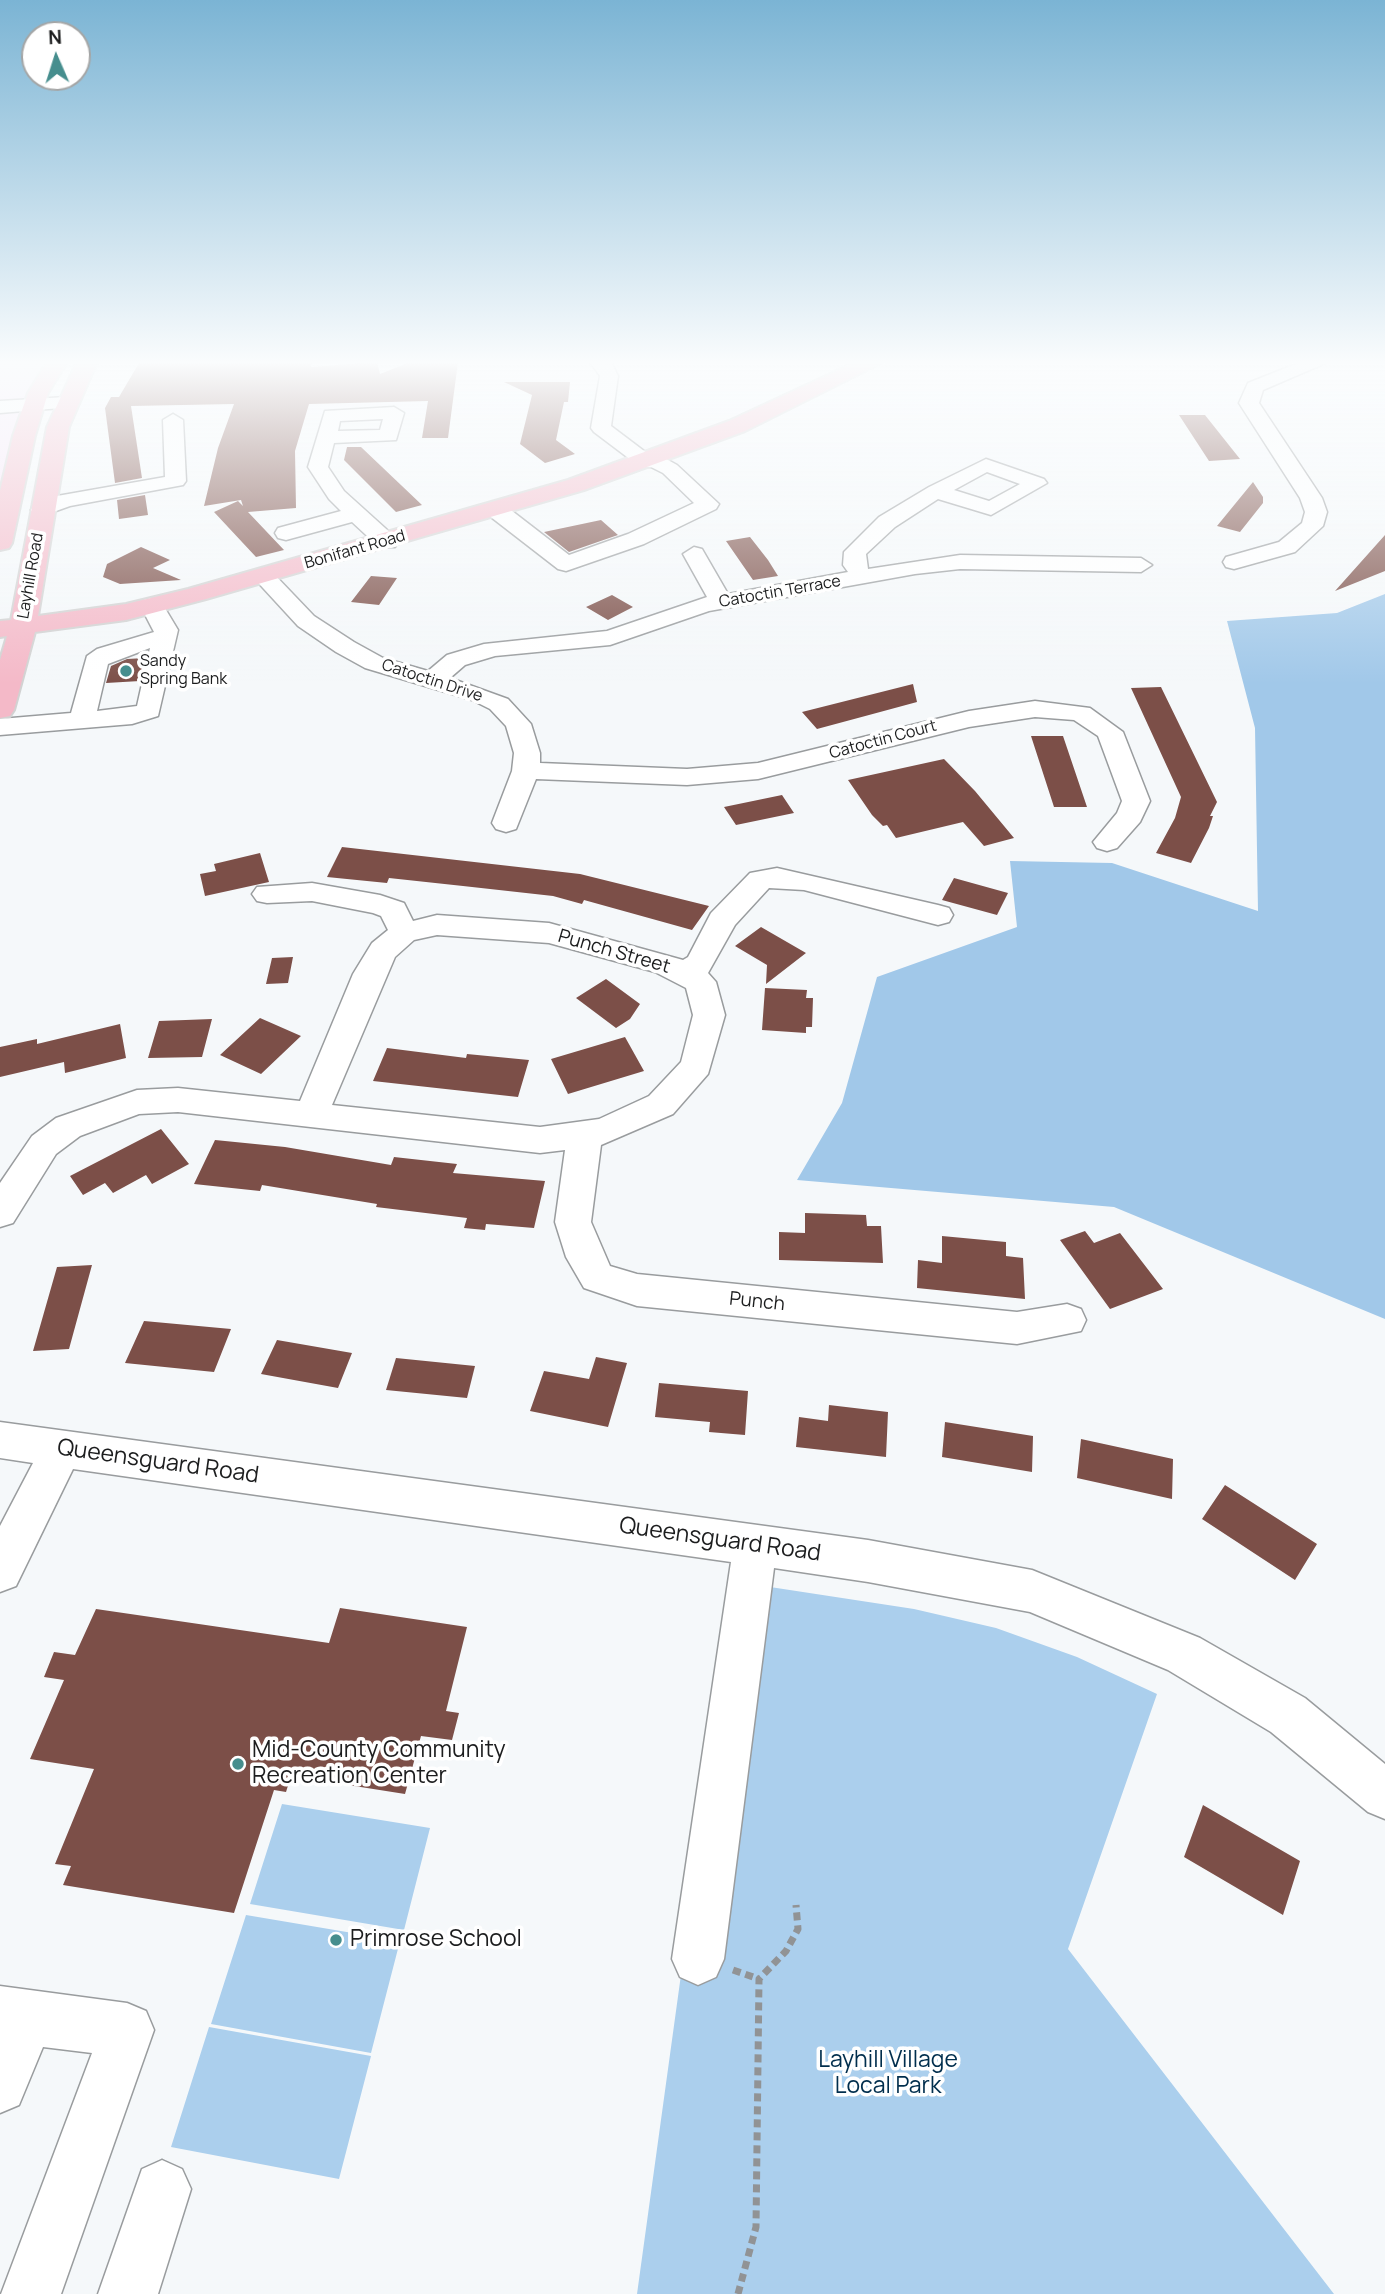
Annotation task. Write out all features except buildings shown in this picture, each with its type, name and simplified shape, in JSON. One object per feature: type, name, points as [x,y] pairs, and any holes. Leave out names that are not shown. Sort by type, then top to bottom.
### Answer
[{"type":"main road","name":"Layhill Road","points":[[0,710],[11,628],[43,510],[50,469]]},
{"type":"main road","name":"Bonifant Road","points":[[11,628],[152,606],[387,542],[623,469]]},
{"type":"main road","name":"Layhill Road","points":[[0,543],[7,477]]},
{"type":"street","points":[[43,510],[65,501],[176,481],[175,469]]},
{"type":"street","points":[[319,469],[336,495],[387,542]]},
{"type":"street","points":[[495,509],[566,564],[636,539],[708,504],[670,469]]},
{"type":"street","points":[[1234,562],[1287,547],[1312,526],[1316,512],[1311,498],[1292,469]]},
{"type":"street","points":[[863,578],[854,565],[855,552],[887,522],[936,491]]},
{"type":"street","points":[[286,533],[356,514]]},
{"type":"street","points":[[694,554],[722,603]]},
{"type":"street","name":"Catoctin Terrace","points":[[432,680],[456,660],[493,649],[610,638],[704,605],[960,562],[1141,565]]},
{"type":"street","name":"Catoctin Drive","points":[[263,576],[306,621],[345,647],[374,663],[481,695],[499,704],[519,723],[527,754],[526,771],[506,823]]},
{"type":"street","points":[[0,727],[132,716],[149,711],[166,630],[152,606]]},
{"type":"street","points":[[82,720],[96,661],[106,654],[165,636]]},
{"type":"street","name":"Catoctin Court","points":[[526,771],[687,777],[758,771],[969,719],[1035,709],[1081,713],[1110,732],[1136,801],[1130,816],[1107,842]]},
{"type":"street","points":[[684,974],[700,964],[722,920],[760,880],[777,877],[804,881],[938,915]]},
{"type":"street","points":[[267,894],[312,892],[380,905],[393,911],[404,933],[383,950],[369,974],[311,1115]]},
{"type":"street","name":"Punch Street","points":[[0,1213],[44,1145],[68,1126],[137,1102],[178,1100],[540,1140],[605,1131],[661,1105],[696,1066],[709,1015],[700,982],[666,965],[550,933],[436,925],[404,933]]},
{"type":"street","name":"Punch","points":[[585,1133],[573,1222],[585,1257],[597,1277],[637,1290],[1017,1328],[1067,1320]]},
{"type":"street","name":"Queensguard Road","points":[[0,1440],[868,1561],[1032,1591],[1184,1654],[1288,1715],[1385,1795]]},
{"type":"street","points":[[0,1571],[62,1448]]},
{"type":"street","points":[[698,1959],[755,1545]]},
{"type":"street","points":[[0,2086],[14,2016],[127,2030],[31,2294]]},
{"type":"street","points":[[128,2294],[162,2189]]},
{"type":"path","points":[[738,2294],[756,2227],[759,1979],[786,1951],[798,1929],[796,1905]]},
{"type":"shaded area","points":[[0,469],[23,469],[0,543]]},
{"type":"shaded area","points":[[1385,594],[1385,1319],[1114,1207],[797,1180],[842,1103],[877,977],[1017,927],[1010,861],[1112,863],[1258,911],[1255,728],[1227,621],[1337,613]]},
{"type":"green space","name":"Layhill Village Local Park","points":[[744,1583],[914,1609],[996,1628],[1077,1657],[1157,1694],[1068,1949],[1334,2294],[637,2294],[703,1815]]},
{"type":"green space","points":[[282,1804],[430,1828],[404,1930],[250,1904]]},
{"type":"green space","points":[[246,1915],[400,1941],[371,2053],[211,2024]]},
{"type":"green space","points":[[209,2027],[371,2056],[339,2179],[171,2147]]},
{"type":"place","name":"Sandy Spring Bank","points":[[126,671]]},
{"type":"place","name":"Mid-County Community Recreation Center","points":[[238,1764]]},
{"type":"place","name":"Primrose School","points":[[336,1940]]}]
